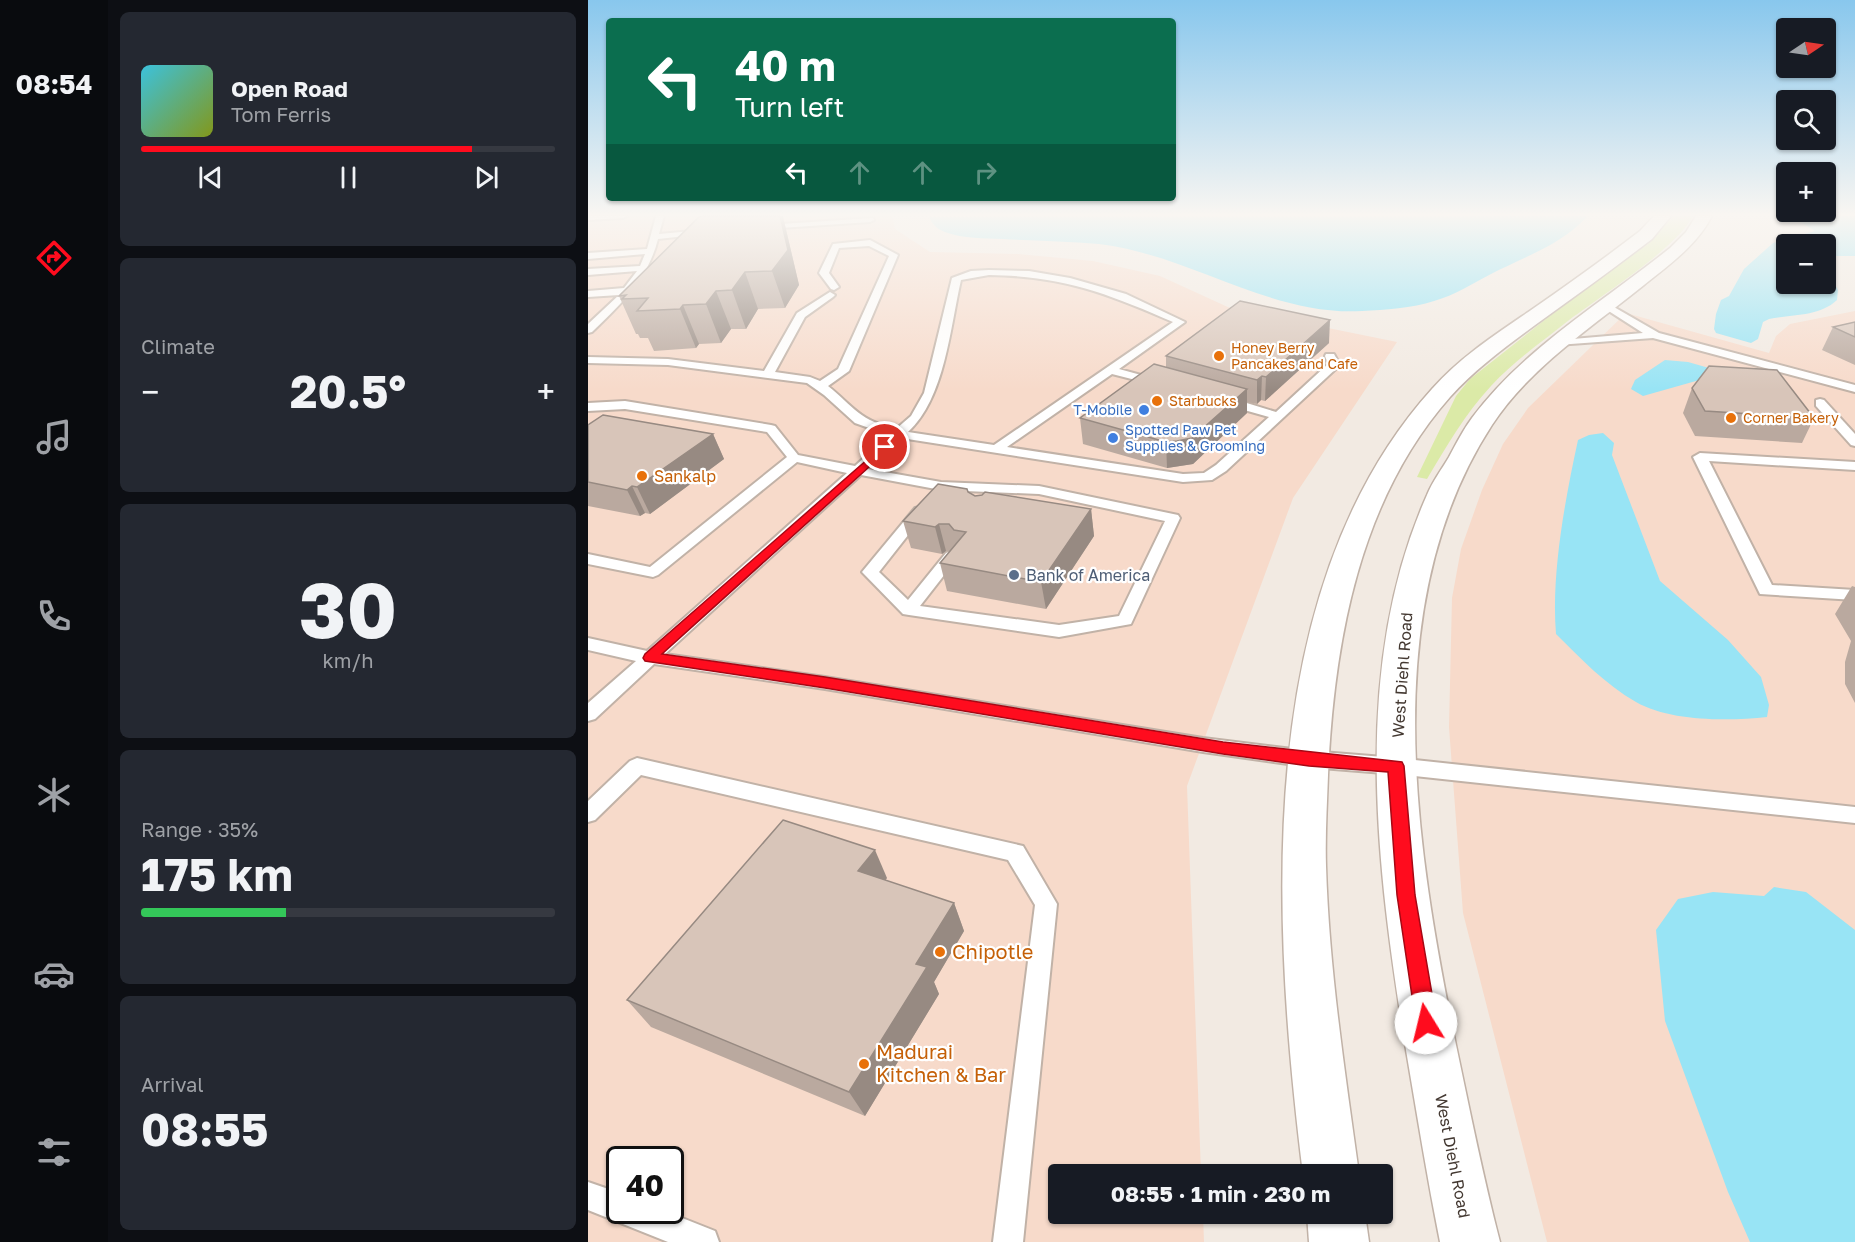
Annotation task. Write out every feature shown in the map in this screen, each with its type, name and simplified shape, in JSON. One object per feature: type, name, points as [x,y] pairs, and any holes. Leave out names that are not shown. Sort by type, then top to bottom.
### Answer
[{"type":"street","points":[[1330,1164],[1315,1030],[1304,873],[1309,759],[1321,653],[1331,603],[1347,553],[1377,486],[1408,434],[1441,393],[1460,374],[1506,337],[1593,274]]},
{"type":"street","name":"West Diehl Road","points":[[1470,1242],[1426,1023],[1407,907],[1396,766],[1406,613],[1411,585],[1428,527],[1456,462],[1480,424],[1505,393],[1561,343],[1647,274]]},
{"type":"street","points":[[1337,1224],[1339,1242]]},
{"type":"lane","points":[[588,330],[628,291],[640,274]]},
{"type":"lane","points":[[768,374],[801,315],[832,291],[824,274]]},
{"type":"lane","points":[[821,385],[843,370],[886,274]]},
{"type":"lane","points":[[588,714],[916,418],[930,393],[957,278],[966,274]]},
{"type":"lane","points":[[996,449],[1180,322],[1105,289],[1033,275],[1014,274]]},
{"type":"lane","points":[[588,294],[628,291]]},
{"type":"lane","points":[[1607,306],[1655,335],[1855,389]]},
{"type":"lane","points":[[588,315],[605,314]]},
{"type":"lane","points":[[1561,343],[1609,337],[1655,335]]},
{"type":"lane","points":[[588,360],[668,362],[810,380],[821,385],[870,427],[899,434],[1184,478],[1207,477],[1221,468],[1334,364],[1330,356]]},
{"type":"lane","points":[[1110,370],[1176,387]]},
{"type":"lane","points":[[1210,397],[1278,416]]},
{"type":"lane","points":[[1820,403],[1855,442]]},
{"type":"lane","points":[[588,406],[625,405],[771,429],[794,458],[857,472],[941,486],[1039,490],[1173,518],[1125,620],[1059,631],[909,610],[870,573],[889,546],[941,486]]},
{"type":"lane","points":[[1855,466],[1700,457],[1766,590],[1855,595]]},
{"type":"lane","points":[[588,560],[653,572],[794,458]]},
{"type":"lane","points":[[993,503],[1004,488]]},
{"type":"lane","points":[[909,610],[951,556]]},
{"type":"lane","points":[[588,644],[650,658],[825,683],[1191,743],[1309,759],[1396,766],[1855,815]]},
{"type":"lane","points":[[588,814],[637,766],[1015,852],[1046,904],[1008,1242]]},
{"type":"lane","points":[[588,1196],[606,1203]]},
{"type":"lane","points":[[660,1224],[704,1242]]},
{"type":"shaded area","points":[[588,274],[1151,274],[1230,308],[1397,342],[1293,498],[1187,786],[1201,1164],[1048,1164],[1048,1224],[1203,1224],[1204,1242],[588,1242]]},
{"type":"shaded area","points":[[1855,311],[1855,1242],[1547,1242],[1463,913],[1449,727],[1452,598],[1461,549],[1482,490],[1503,444],[1528,408],[1626,313],[1769,353],[1776,336],[1790,324]]},
{"type":"green space","points":[[1607,274],[1633,274],[1564,324],[1499,378],[1464,419],[1427,479],[1417,477],[1456,396],[1470,379]]},
{"type":"water","points":[[1204,274],[1491,274],[1449,296],[1408,307],[1389,309],[1328,310],[1262,295]]},
{"type":"water","points":[[1741,274],[1776,274],[1776,294],[1836,294],[1836,286],[1838,290],[1837,300],[1822,309],[1763,322],[1758,339],[1751,343],[1716,333],[1714,329],[1716,314],[1721,300],[1729,296]]},
{"type":"water","points":[[1665,360],[1688,362],[1716,370],[1703,379],[1643,396],[1631,389],[1635,380]]},
{"type":"water","points":[[1603,433],[1614,443],[1612,455],[1660,581],[1728,640],[1761,677],[1769,705],[1767,717],[1718,719],[1683,717],[1650,709],[1614,688],[1556,634],[1557,562],[1578,440],[1589,435]]},
{"type":"water","points":[[1774,887],[1806,892],[1855,930],[1855,1242],[1750,1242],[1728,1192],[1665,1021],[1656,930],[1678,899],[1713,892],[1764,896]]},
{"type":"building","points":[[641,274],[744,274],[732,290],[716,291],[706,304],[683,305],[680,309],[637,311],[648,298],[622,299],[626,295],[619,296]]},
{"type":"building","points":[[1240,301],[1330,320],[1266,377],[1262,376],[1257,380],[1166,356]]},
{"type":"building","points":[[1855,322],[1855,337],[1833,327]]},
{"type":"building","points":[[1154,364],[1247,389],[1192,438],[1177,441],[1166,442],[1080,418]]},
{"type":"building","points":[[1709,366],[1777,370],[1814,418],[1705,411],[1692,388]]},
{"type":"building","points":[[603,415],[713,434],[637,487],[632,486],[627,490],[588,482],[588,425]]},
{"type":"building","points":[[938,484],[967,489],[975,496],[985,492],[1091,509],[1041,582],[940,563],[966,532],[954,530],[949,524],[939,524],[935,527],[903,521]]},
{"type":"building","points":[[783,820],[875,850],[858,871],[954,903],[916,964],[927,967],[849,1092],[627,1000]]},
{"type":"place","name":"Honey Berry Pancakes and Cafe","points":[[1219,356]]},
{"type":"place","name":"Starbucks","points":[[1157,401]]},
{"type":"place","name":"T-Mobile","points":[[1144,410]]},
{"type":"place","name":"Corner Bakery","points":[[1731,418]]},
{"type":"place","name":"Spotted Paw Pet Supplies & Grooming","points":[[1113,438]]},
{"type":"place","name":"Sankalp","points":[[642,476]]},
{"type":"place","name":"Bank of America","points":[[1014,575]]},
{"type":"place","name":"Chipotle","points":[[940,952]]},
{"type":"place","name":"Madurai Kitchen & Bar","points":[[864,1064]]},
{"type":"route","points":[[885,447],[650,658],[825,683],[1223,748],[1309,759],[1396,766],[1404,882],[1426,1023]]}]
